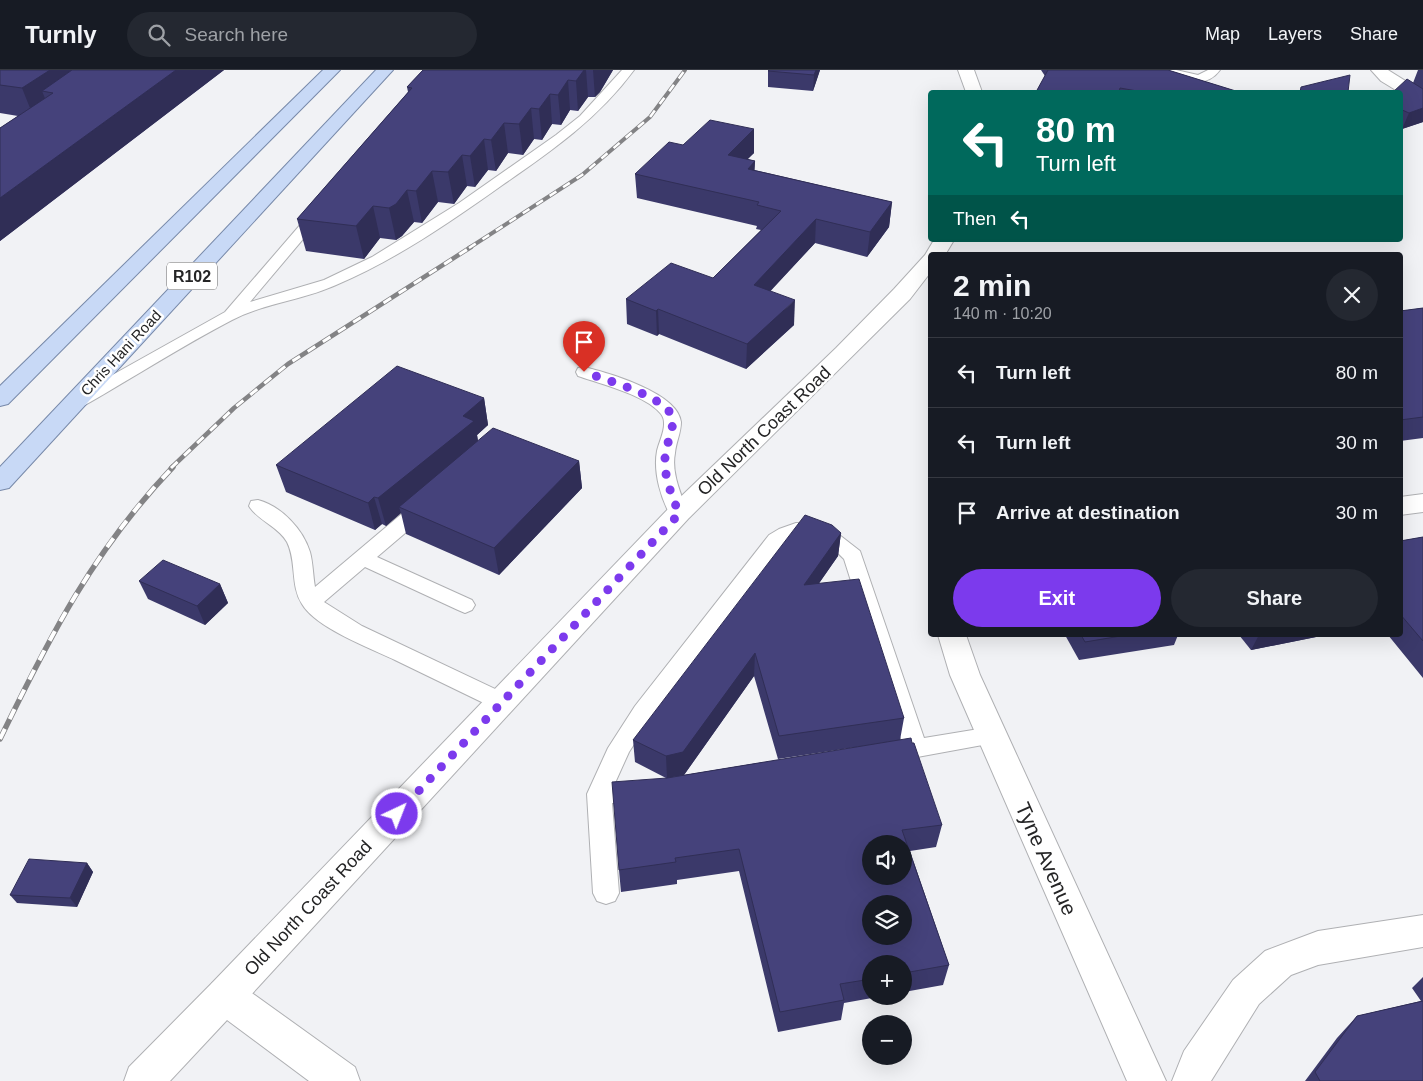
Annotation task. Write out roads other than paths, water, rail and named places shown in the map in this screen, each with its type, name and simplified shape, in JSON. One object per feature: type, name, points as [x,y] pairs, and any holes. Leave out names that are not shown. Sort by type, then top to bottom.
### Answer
[{"type":"main road","name":"R102","points":[[0,400],[332,70]]},
{"type":"main road","name":"Chris Hani Road","points":[[0,482],[385,70]]},
{"type":"street","points":[[966,70],[973,90]]},
{"type":"street","points":[[1379,70],[1395,83],[1423,99]]},
{"type":"street","name":"Old North Coast Road","points":[[143,1081],[679,514],[844,353],[902,294],[928,262]]},
{"type":"street","points":[[1403,506],[1423,503]]},
{"type":"street","name":"Tyne Avenue","points":[[953,637],[965,675],[991,736],[1147,1081]]},
{"type":"street","points":[[1192,1081],[1198,1065],[1246,992],[1278,963],[1318,948],[1423,931]]},
{"type":"street","points":[[225,996],[342,1081]]},
{"type":"lane","points":[[73,404],[228,316],[261,303],[329,283],[377,260],[464,206],[560,138],[584,119],[628,70]]},
{"type":"lane","points":[[1164,70],[1190,78],[1201,79],[1208,77],[1214,70]]},
{"type":"lane","points":[[228,316],[329,201]]},
{"type":"lane","points":[[584,372],[652,398],[664,406],[672,416],[672,428],[665,458],[667,482],[679,514]]},
{"type":"lane","points":[[310,602],[436,496]]},
{"type":"lane","points":[[258,506],[286,527],[296,540],[302,559],[302,580],[310,602],[332,619],[355,632],[502,702]]},
{"type":"lane","points":[[606,893],[599,794],[619,748],[643,712],[776,540],[782,535],[800,528],[815,531],[843,544],[853,556],[916,749]]},
{"type":"lane","points":[[362,558],[465,605]]},
{"type":"lane","points":[[868,757],[991,736]]},
{"type":"lane","points":[[599,794],[660,792]]},
{"type":"railway","points":[[469,248],[582,175],[650,117],[685,70]]},
{"type":"railway","points":[[171,468],[234,408],[288,364],[471,247]]},
{"type":"railway","points":[[0,739],[37,665],[75,596],[119,530],[173,467]]}]
